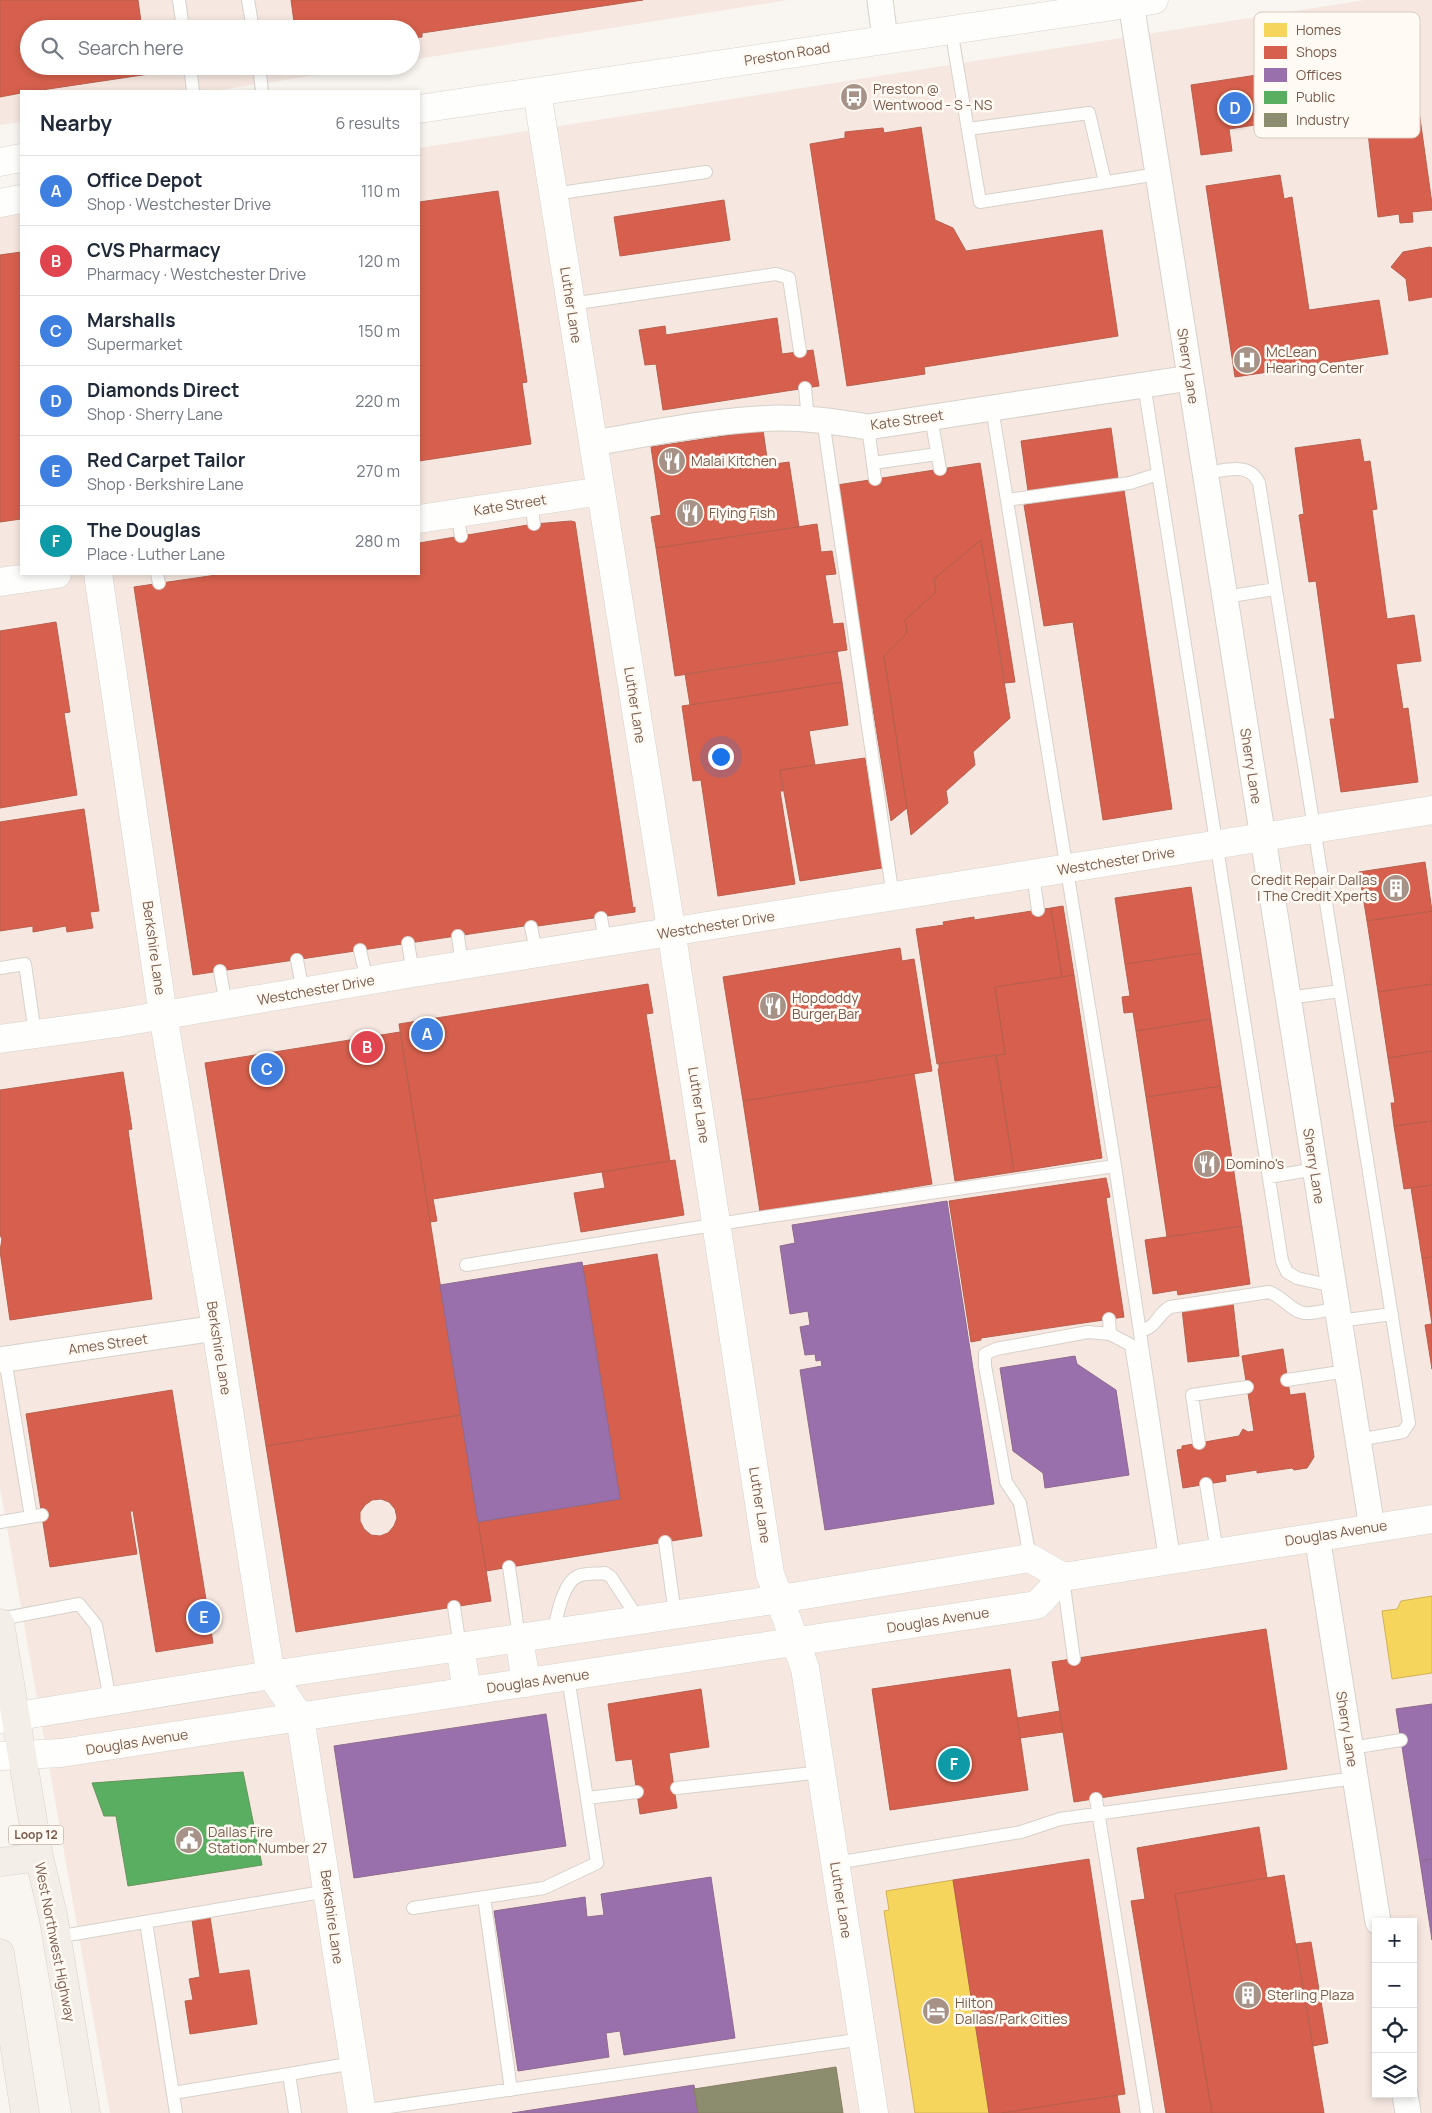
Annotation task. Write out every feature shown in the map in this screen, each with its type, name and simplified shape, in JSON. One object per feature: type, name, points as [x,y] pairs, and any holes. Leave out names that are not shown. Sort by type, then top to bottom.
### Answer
[{"type":"main road","name":"West Northwest Highway","points":[[0,1623],[11,1756],[39,1857],[56,1937],[86,2113]]},
{"type":"main road","points":[[0,1862],[39,1857]]},
{"type":"main road","points":[[0,1953],[25,2113]]},
{"type":"street","points":[[880,0],[884,39]]},
{"type":"street","name":"Preston Road","points":[[420,109],[951,29],[1050,7],[1143,2]]},
{"type":"street","name":"Sherry Lane","points":[[1143,2],[1158,174],[1372,1528]]},
{"type":"street","name":"Luther Lane","points":[[537,92],[672,932],[770,1574],[805,1668],[874,2113]]},
{"type":"street","points":[[0,162],[20,158]]},
{"type":"street","points":[[0,203],[20,199]]},
{"type":"street","name":"Kate Street","points":[[593,443],[742,421],[815,419],[868,427],[1190,378]]},
{"type":"street","name":"Kate Street","points":[[420,519],[459,525],[532,513],[601,491]]},
{"type":"street","points":[[0,582],[50,575]]},
{"type":"street","name":"Berkshire Lane","points":[[98,575],[163,1015],[216,1328],[271,1674],[300,1716],[362,2112]]},
{"type":"street","name":"Westchester Drive","points":[[0,1039],[537,955],[603,931],[672,932],[1432,810]]},
{"type":"street","name":"Ames Street","points":[[3,1359],[216,1328]]},
{"type":"street","name":"Douglas Avenue","points":[[11,1756],[61,1753],[1038,1605],[1062,1577],[1432,1519]]},
{"type":"street","name":"Sherry Lane","points":[[1317,1536],[1377,1918]]},
{"type":"street","points":[[8,1717],[271,1674],[780,1599],[1030,1558],[1062,1577]]},
{"type":"street","points":[[520,1638],[526,1683]]},
{"type":"street","points":[[460,1647],[467,1692]]},
{"type":"street","points":[[1406,2098],[1408,2113]]},
{"type":"lane","points":[[179,0],[182,20]]},
{"type":"lane","points":[[248,0],[251,20]]},
{"type":"lane","points":[[951,29],[980,202],[1158,174]]},
{"type":"lane","points":[[191,75],[193,90]]},
{"type":"lane","points":[[260,75],[262,90]]},
{"type":"lane","points":[[968,129],[1089,114],[1105,182]]},
{"type":"lane","points":[[553,194],[706,172]]},
{"type":"lane","points":[[571,304],[776,274],[789,278],[800,351]]},
{"type":"lane","points":[[1144,384],[1282,1261],[1287,1272],[1336,1305]]},
{"type":"lane","points":[[805,388],[815,419],[893,897]]},
{"type":"lane","points":[[992,408],[1115,1166],[1140,1331],[1169,1560]]},
{"type":"lane","points":[[931,417],[940,469]]},
{"type":"lane","points":[[868,427],[875,479]]},
{"type":"lane","points":[[873,463],[938,454]]},
{"type":"lane","points":[[1205,473],[1243,468],[1256,475],[1259,483],[1410,1423],[1403,1432],[1358,1440]]},
{"type":"lane","points":[[1007,500],[1130,483],[1158,474]]},
{"type":"lane","points":[[1225,597],[1275,589]]},
{"type":"lane","points":[[1033,874],[1038,910]]},
{"type":"lane","points":[[532,927],[537,955]]},
{"type":"lane","points":[[458,936],[462,966]]},
{"type":"lane","points":[[408,943],[413,974]]},
{"type":"lane","points":[[360,950],[367,981]]},
{"type":"lane","points":[[298,960],[303,992]]},
{"type":"lane","points":[[0,968],[25,964],[35,1034]]},
{"type":"lane","points":[[220,971],[226,1005]]},
{"type":"lane","points":[[1288,998],[1340,991]]},
{"type":"lane","points":[[466,1265],[717,1224],[1115,1166]]},
{"type":"lane","points":[[1269,1177],[1315,1170]]},
{"type":"lane","points":[[1140,1331],[1155,1324],[1163,1312],[1170,1307],[1269,1292],[1277,1295],[1297,1311],[1305,1313],[1336,1305],[1392,1314]]},
{"type":"lane","points":[[1108,1319],[1110,1334]]},
{"type":"lane","points":[[1030,1558],[1020,1503],[1006,1482],[985,1366],[985,1354],[996,1349],[1088,1332],[1110,1334],[1131,1345],[1169,1560]]},
{"type":"lane","points":[[994,1336],[996,1349]]},
{"type":"lane","points":[[0,1522],[36,1516],[3,1359]]},
{"type":"lane","points":[[1287,1380],[1347,1371]]},
{"type":"lane","points":[[1199,1443],[1192,1396],[1247,1387]]},
{"type":"lane","points":[[1206,1484],[1217,1552]]},
{"type":"lane","points":[[665,1542],[675,1614]]},
{"type":"lane","points":[[509,1567],[520,1638]]},
{"type":"lane","points":[[553,1633],[562,1600],[570,1581],[579,1576],[605,1573],[611,1578],[639,1620]]},
{"type":"lane","points":[[1062,1577],[1074,1659]]},
{"type":"lane","points":[[0,1619],[79,1604],[96,1625],[110,1700]]},
{"type":"lane","points":[[454,1607],[460,1647]]},
{"type":"lane","points":[[413,1908],[544,1888],[597,1862],[568,1677]]},
{"type":"lane","points":[[1350,1748],[1401,1740]]},
{"type":"lane","points":[[677,1788],[822,1772]]},
{"type":"lane","points":[[836,1863],[1021,1832],[1060,1819],[1355,1778]]},
{"type":"lane","points":[[587,1798],[637,1792]]},
{"type":"lane","points":[[1096,1798],[1147,2113]]},
{"type":"lane","points":[[56,1937],[328,1891]]},
{"type":"lane","points":[[484,1897],[511,2090]]},
{"type":"lane","points":[[146,1922],[176,2113]]},
{"type":"lane","points":[[362,2112],[863,2039]]},
{"type":"lane","points":[[173,2094],[354,2063]]},
{"type":"lane","points":[[289,2074],[295,2113]]},
{"type":"shaded area","points":[[0,0],[788,0],[420,59],[420,20],[20,20],[20,75],[315,75],[220,90],[20,90],[20,122],[0,125]]},
{"type":"shaded area","points":[[1365,0],[1432,0],[1432,2113],[110,2113],[0,1488],[0,213],[20,210],[20,575],[420,575],[420,148],[1254,17],[1254,138],[1420,138],[1420,12],[1288,12]]},
{"type":"building: Homes","points":[[1432,1596],[1432,1673],[1392,1679],[1382,1611],[1397,1609],[1401,1601]]},
{"type":"building: Homes","name":"Hilton Dallas/Park Cities","points":[[953,1880],[989,2113],[915,2113],[884,1911],[889,1910],[886,1891]]},
{"type":"building: Shops","points":[[0,0],[138,0],[141,20],[20,20],[20,75],[142,75],[42,90],[20,90],[20,93],[0,97]]},
{"type":"building: Shops","points":[[291,0],[643,0],[422,33],[422,37],[420,37],[420,20],[294,20]]},
{"type":"building: Shops","points":[[1254,75],[1254,125],[1229,129],[1232,151],[1201,155],[1191,85]]},
{"type":"building: Shops","points":[[1420,118],[1432,210],[1412,212],[1413,222],[1400,223],[1399,214],[1378,217],[1369,138],[1420,138]]},
{"type":"building: Shops","points":[[921,127],[935,220],[953,228],[966,251],[1102,230],[1118,336],[924,367],[925,374],[847,386],[810,144],[845,138],[845,132],[883,128],[884,133]]},
{"type":"building: Shops","points":[[1280,175],[1284,199],[1292,197],[1309,310],[1379,300],[1388,354],[1235,377],[1206,186]]},
{"type":"building: Shops","points":[[498,191],[527,382],[522,383],[531,444],[420,461],[420,202]]},
{"type":"building: Shops","points":[[724,200],[730,240],[620,256],[614,217]]},
{"type":"building: Shops","points":[[1432,248],[1432,297],[1409,301],[1406,279],[1391,267],[1403,252]]},
{"type":"building: Shops","points":[[20,252],[20,519],[0,522],[0,255]]},
{"type":"building: Shops","points":[[777,318],[782,354],[813,350],[819,386],[663,410],[656,364],[645,365],[639,330],[665,326],[666,335]]},
{"type":"building: Shops","points":[[1111,428],[1118,478],[1028,491],[1021,441]]},
{"type":"building: Shops","points":[[763,430],[768,465],[789,462],[799,527],[656,548],[651,517],[661,515],[651,447]]},
{"type":"building: Shops","points":[[1360,439],[1364,462],[1370,461],[1377,509],[1372,510],[1387,619],[1414,615],[1421,661],[1396,664],[1403,709],[1408,708],[1418,782],[1341,792],[1330,719],[1335,719],[1316,581],[1309,582],[1299,515],[1304,514],[1295,448]]},
{"type":"building: Shops","points":[[980,463],[1015,682],[1005,683],[981,540],[934,579],[936,592],[905,620],[907,633],[884,656],[907,808],[891,821],[837,485]]},
{"type":"building: Shops","points":[[1124,490],[1172,809],[1103,820],[1073,622],[1044,626],[1024,505]]},
{"type":"building: Shops","points":[[575,522],[635,912],[531,927],[524,926],[193,975],[134,587],[216,575],[420,575],[420,543],[534,524]]},
{"type":"building: Shops","points":[[817,524],[821,552],[832,551],[836,574],[825,575],[833,624],[843,623],[847,650],[675,676],[656,548]]},
{"type":"building: Shops","points":[[981,540],[1010,718],[973,752],[975,765],[946,791],[948,803],[911,835],[884,656],[907,633],[905,620],[936,592],[934,579]]},
{"type":"building: Shops","points":[[56,622],[70,712],[64,713],[77,795],[0,808],[0,631]]},
{"type":"building: Shops","points":[[837,651],[842,682],[690,705],[685,674]]},
{"type":"building: Shops","points":[[842,682],[848,725],[809,731],[815,765],[780,770],[783,791],[780,791],[795,884],[718,896],[701,780],[693,781],[682,706]]},
{"type":"building: Shops","points":[[865,758],[882,868],[800,881],[780,770]]},
{"type":"building: Shops","points":[[84,809],[99,911],[90,912],[93,928],[67,932],[66,926],[33,932],[33,926],[0,931],[0,822]]},
{"type":"building: Shops","name":"Credit Repair Dallas | The Credit Xperts","points":[[1425,862],[1432,911],[1367,921],[1359,872]]},
{"type":"building: Shops","points":[[1191,887],[1201,953],[1125,964],[1115,898]]},
{"type":"building: Shops","points":[[1063,906],[1074,975],[1062,977],[1051,908]]},
{"type":"building: Shops","points":[[1051,908],[1062,977],[995,987],[1005,1054],[937,1064],[916,929],[944,925],[943,922],[974,917],[974,920]]},
{"type":"building: Shops","points":[[1432,911],[1432,984],[1378,992],[1367,921]]},
{"type":"building: Shops","points":[[900,948],[902,961],[914,959],[932,1071],[743,1101],[723,977]]},
{"type":"building: Shops","points":[[1201,953],[1211,1019],[1136,1031],[1133,1012],[1124,1013],[1122,997],[1130,996],[1125,964]]},
{"type":"building: Shops","points":[[1074,975],[1102,1158],[1014,1172],[996,1055],[1005,1054],[995,987]]},
{"type":"building: Shops","points":[[648,984],[653,1013],[646,1014],[670,1161],[433,1199],[437,1221],[430,1222],[399,1024]]},
{"type":"building: Shops","points":[[1432,984],[1432,1051],[1388,1058],[1378,992]]},
{"type":"building: Shops","points":[[1211,1019],[1221,1086],[1146,1097],[1136,1031]]},
{"type":"building: Shops","points":[[400,1032],[461,1415],[266,1446],[205,1063]]},
{"type":"building: Shops","points":[[1432,1051],[1432,1121],[1394,1126],[1391,1103],[1395,1103],[1388,1058]]},
{"type":"building: Shops","points":[[996,1055],[1014,1172],[955,1181],[938,1069],[939,1064]]},
{"type":"building: Shops","points":[[123,1072],[132,1129],[128,1130],[152,1299],[10,1320],[0,1251],[2,1239],[0,1235],[0,1090]]},
{"type":"building: Shops","points":[[914,1074],[932,1184],[760,1212],[743,1101]]},
{"type":"building: Shops","points":[[1221,1086],[1242,1226],[1167,1237],[1146,1097]]},
{"type":"building: Shops","points":[[1432,1121],[1432,1185],[1404,1189],[1394,1126]]},
{"type":"building: Shops","points":[[675,1160],[684,1215],[581,1232],[574,1193],[605,1188],[602,1172]]},
{"type":"building: Shops","points":[[1106,1178],[1110,1197],[1106,1198],[1124,1317],[981,1338],[981,1340],[971,1342],[949,1201]]},
{"type":"building: Shops","points":[[1432,1185],[1432,1257],[1422,1258],[1411,1188]]},
{"type":"building: Shops","points":[[1242,1226],[1250,1284],[1178,1295],[1177,1290],[1153,1294],[1145,1240]]},
{"type":"building: Shops","points":[[657,1254],[702,1536],[486,1571],[478,1522],[620,1499],[583,1266]]},
{"type":"building: Shops","points":[[1432,1257],[1432,1324],[1422,1258]]},
{"type":"building: Shops","points":[[1233,1303],[1239,1356],[1188,1362],[1182,1309]]},
{"type":"building: Shops","points":[[1432,1324],[1432,1369],[1425,1325]]},
{"type":"building: Shops","points":[[1283,1349],[1290,1395],[1305,1393],[1314,1457],[1307,1468],[1257,1473],[1257,1470],[1225,1475],[1226,1481],[1183,1488],[1177,1450],[1182,1449],[1182,1446],[1239,1436],[1243,1429],[1248,1432],[1254,1431],[1242,1356]]},
{"type":"building: Shops","points":[[172,1390],[213,1643],[156,1652],[133,1511],[130,1511],[137,1554],[50,1567],[26,1414]]},
{"type":"building: Shops","points":[[461,1415],[491,1601],[296,1632],[266,1446]],"holes":[[[381,1499],[389,1502],[395,1509],[397,1518],[394,1526],[388,1533],[380,1536],[371,1535],[364,1529],[360,1521],[360,1512],[372,1500]]]},
{"type":"building: Shops","points":[[1266,1629],[1287,1769],[1074,1802],[1052,1662]]},
{"type":"building: Shops","points":[[1010,1669],[1028,1790],[890,1810],[872,1689]]},
{"type":"building: Shops","points":[[701,1689],[709,1747],[669,1753],[677,1808],[640,1814],[632,1759],[616,1761],[608,1704]]},
{"type":"building: Shops","points":[[1060,1711],[1063,1732],[1020,1738],[1017,1718]]},
{"type":"building: Shops","points":[[1259,1827],[1267,1878],[1175,1894],[1212,2113],[1166,2113],[1131,1901],[1145,1899],[1137,1848]]},
{"type":"building: Shops","points":[[1089,1859],[1125,2094],[1001,2113],[989,2113],[953,1880]]},
{"type":"building: Shops","name":"Sterling Plaza","points":[[1284,1875],[1324,2113],[1212,2113],[1175,1894]]},
{"type":"building: Shops","points":[[210,1917],[219,1974],[249,1970],[257,2024],[190,2034],[185,2001],[193,2000],[189,1979],[200,1977],[192,1920]]},
{"type":"building: Shops","points":[[1311,1942],[1328,2043],[1313,2046],[1296,1944]]},
{"type":"building: Shops","points":[[1117,2095],[1120,2113],[1001,2113]]},
{"type":"building: Offices","points":[[947,1201],[994,1504],[825,1530],[800,1370],[822,1366],[821,1360],[816,1361],[815,1354],[805,1355],[800,1327],[810,1325],[808,1311],[790,1314],[780,1246],[795,1243],[792,1225]]},
{"type":"building: Offices","points":[[582,1262],[620,1499],[478,1522],[440,1285]]},
{"type":"building: Offices","points":[[1075,1356],[1077,1364],[1116,1390],[1129,1475],[1045,1488],[1043,1473],[1013,1451],[1000,1368]]},
{"type":"building: Offices","points":[[1432,1704],[1432,1859],[1420,1861],[1396,1709]]},
{"type":"building: Offices","points":[[546,1714],[566,1846],[354,1878],[334,1746]]},
{"type":"building: Offices","points":[[1432,1859],[1432,1940],[1420,1861]]},
{"type":"building: Offices","points":[[711,1877],[735,2038],[624,2055],[620,2031],[606,2033],[609,2057],[518,2071],[494,1911],[585,1897],[587,1917],[604,1915],[601,1894]]},
{"type":"building: Offices","points":[[694,2085],[698,2113],[512,2113]]},
{"type":"building: Public","name":"Dallas Fire Station Number 27","points":[[243,1772],[262,1865],[128,1886],[116,1816],[104,1816],[92,1783]]},
{"type":"building: Industry","points":[[836,2067],[843,2113],[698,2113],[694,2089]]},
{"type":"place","name":"Preston @ Wentwood - S - NS","points":[[854,97]]},
{"type":"place","name":"Diamonds Direct","points":[[1235,108]]},
{"type":"place","name":"McLean Hearing Center","points":[[1247,360]]},
{"type":"place","name":"Malai Kitchen","points":[[672,461]]},
{"type":"place","name":"Flying Fish","points":[[690,513]]},
{"type":"place","name":"Credit Repair Dallas | The Credit Xperts","points":[[1396,888]]},
{"type":"place","name":"Hopdoddy Burger Bar","points":[[773,1006]]},
{"type":"place","name":"Office Depot","points":[[427,1034]]},
{"type":"place","name":"CVS Pharmacy","points":[[367,1047]]},
{"type":"place","name":"Marshalls","points":[[267,1069]]},
{"type":"place","name":"Domino's","points":[[1207,1164]]},
{"type":"place","name":"Red Carpet Tailor","points":[[204,1617]]},
{"type":"place","name":"The Douglas","points":[[954,1764]]},
{"type":"place","name":"Dallas Fire Station Number 27","points":[[189,1840]]},
{"type":"place","name":"Sterling Plaza","points":[[1248,1995]]},
{"type":"place","name":"Hilton Dallas/Park Cities","points":[[936,2011]]}]
